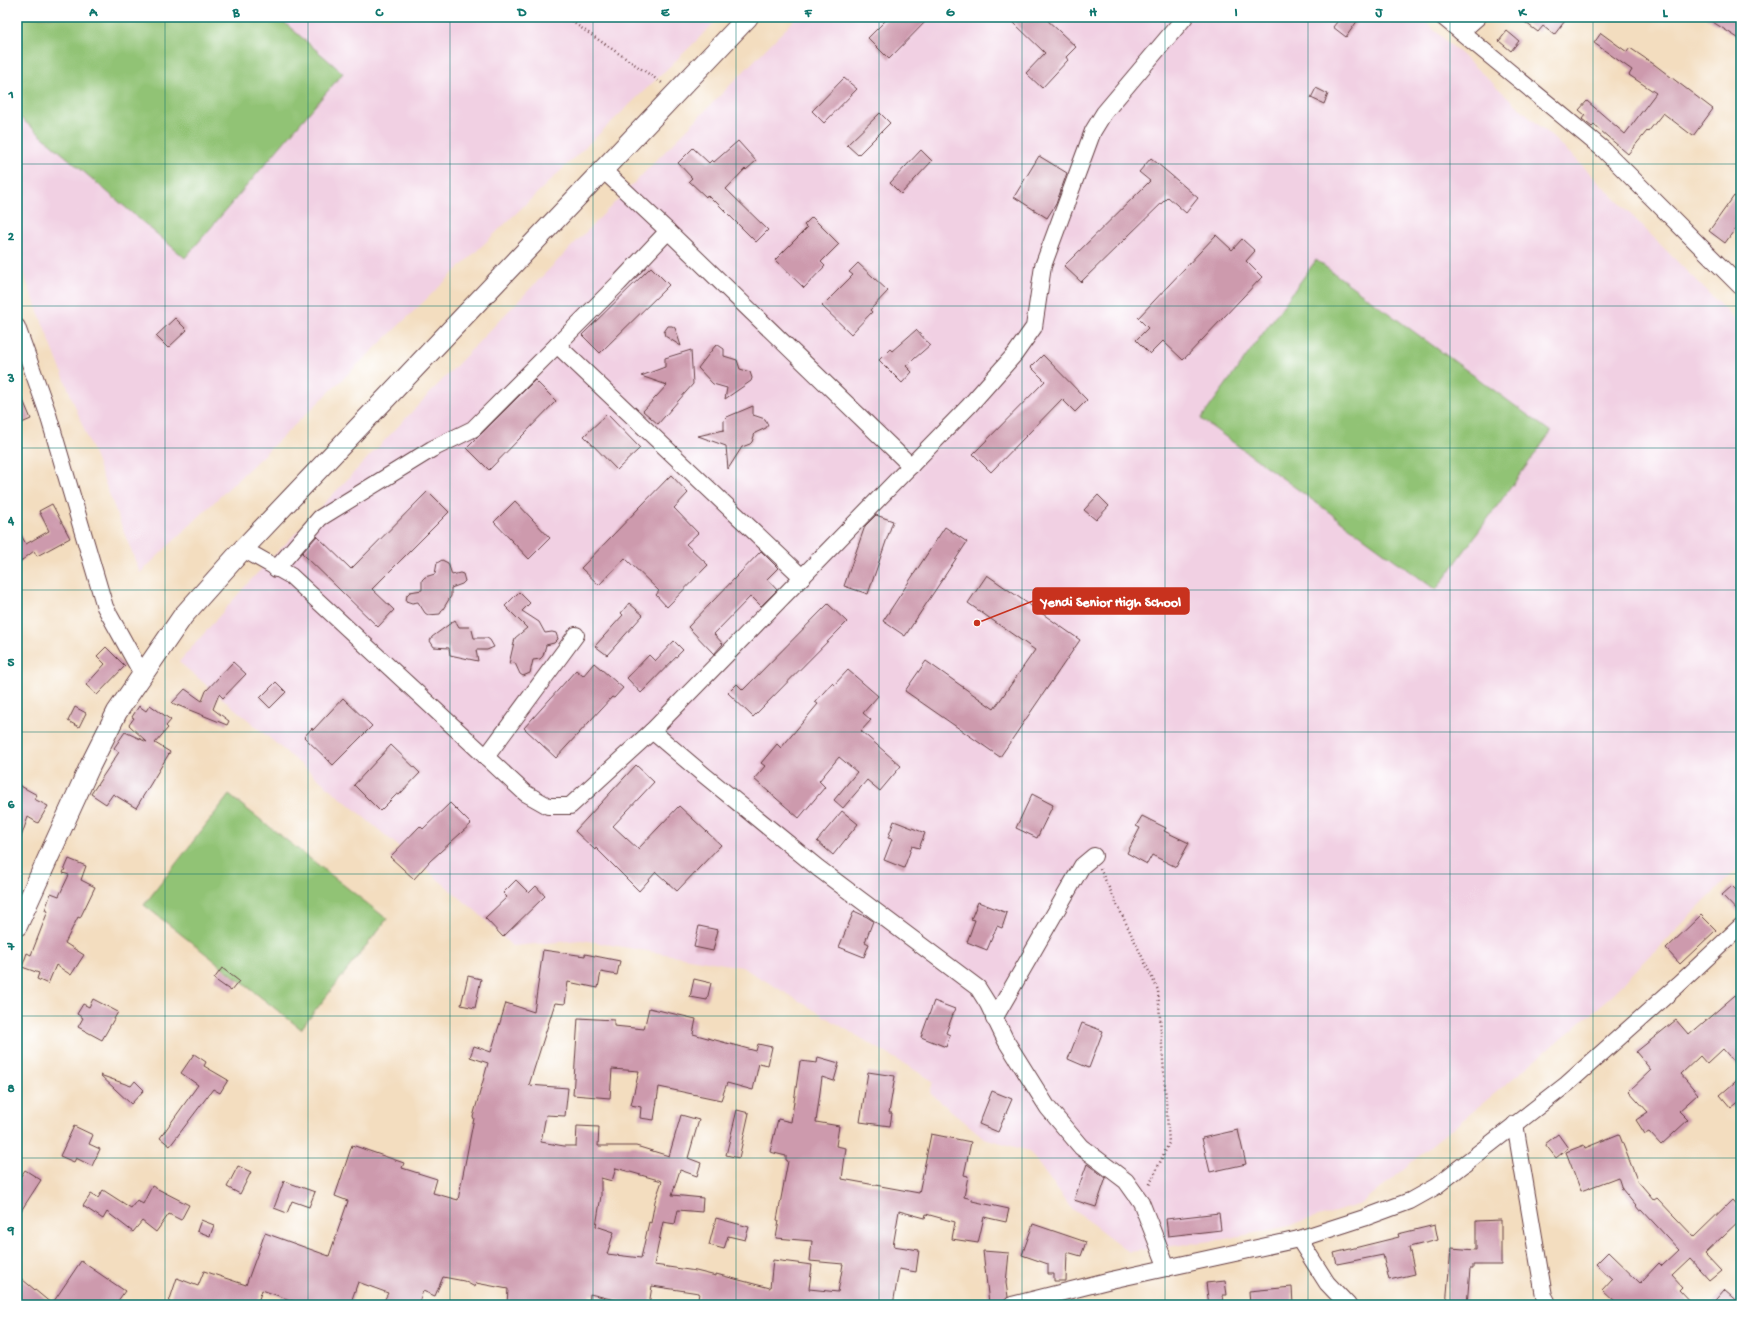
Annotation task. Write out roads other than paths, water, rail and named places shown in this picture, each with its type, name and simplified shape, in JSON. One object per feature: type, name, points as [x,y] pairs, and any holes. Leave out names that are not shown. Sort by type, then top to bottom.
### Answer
[{"type":"main road","points":[[17,926],[90,766],[117,712],[183,616],[243,549],[748,17]]},
{"type":"street","points":[[243,549],[276,569],[291,576],[525,793],[548,806],[570,806],[652,731],[969,406],[1014,354],[1034,327],[1043,266],[1093,131],[1104,113],[1185,17]]},
{"type":"street","points":[[1443,17],[1604,150],[1741,287]]},
{"type":"street","points":[[1461,32],[1478,17]]},
{"type":"street","points":[[603,170],[911,466]]},
{"type":"street","points":[[276,569],[320,518],[432,449],[473,429],[668,231]]},
{"type":"street","points":[[17,327],[47,412],[104,607],[142,674]]},
{"type":"street","points":[[557,345],[802,577]]},
{"type":"street","points":[[486,757],[576,635]]},
{"type":"street","points":[[652,731],[818,868],[978,988],[988,1004],[1006,1041],[1048,1108],[1081,1147],[1126,1181],[1141,1202],[1167,1268]]},
{"type":"street","points":[[994,1019],[1082,866],[1094,856]]},
{"type":"street","points":[[1012,1305],[1167,1268],[1299,1239],[1410,1201],[1436,1187],[1567,1084],[1678,985],[1741,926]]},
{"type":"street","points":[[1515,1124],[1544,1296],[1549,1305]]},
{"type":"street","points":[[1299,1239],[1327,1283],[1348,1305]]},
{"type":"place","name":"Yendi Senior High School","points":[[977,623]]}]
